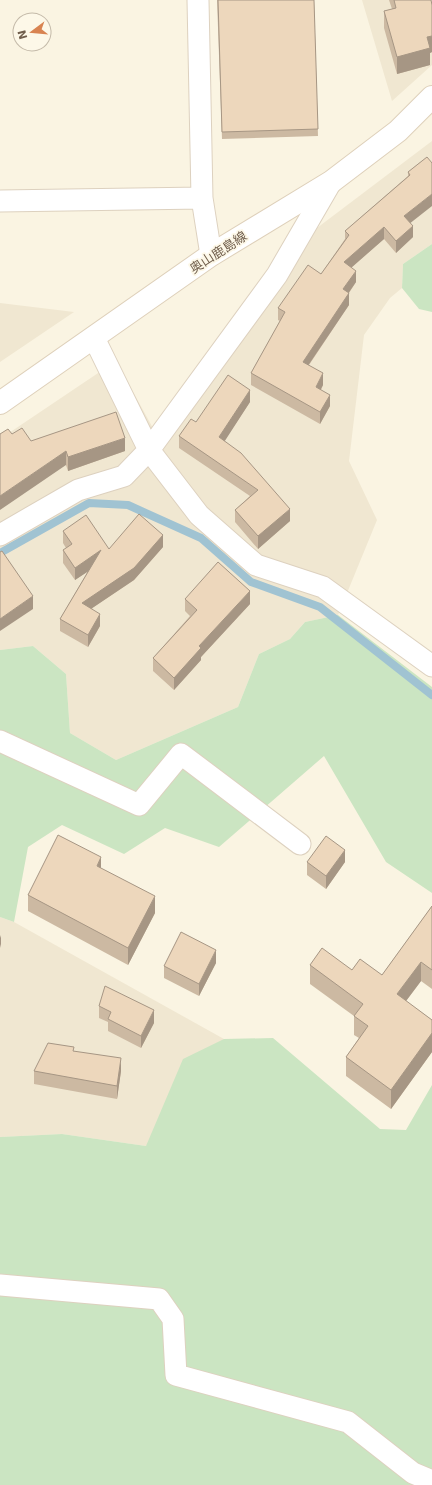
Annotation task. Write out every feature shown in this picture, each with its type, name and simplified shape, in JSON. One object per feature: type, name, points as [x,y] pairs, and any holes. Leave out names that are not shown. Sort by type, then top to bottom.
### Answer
[{"type":"main road","name":"奥山鹿島線","points":[[0,403],[211,256],[331,182],[398,131],[432,97]]},
{"type":"street","points":[[198,0],[202,198],[211,256]]},
{"type":"street","points":[[0,535],[78,490],[124,476],[149,450],[277,275],[331,182]]},
{"type":"street","points":[[0,201],[202,198]]},
{"type":"street","points":[[94,338],[149,450],[199,515],[256,565],[323,587],[432,666]]},
{"type":"street","points":[[0,741],[139,805],[181,754],[300,844]]},
{"type":"street","points":[[0,1286],[159,1299],[173,1319],[176,1375],[348,1422],[413,1473],[432,1482]]},
{"type":"shaded area","points":[[362,0],[432,0],[432,65],[392,101]]},
{"type":"shaded area","points":[[432,141],[432,244],[403,264],[402,288],[390,298],[364,335],[349,461],[377,520],[338,615],[305,622],[290,639],[259,654],[238,707],[116,760],[70,733],[66,674],[33,646],[0,650],[0,439],[116,361],[154,430],[276,259]]},
{"type":"shaded area","points":[[0,303],[74,312],[0,362]]},
{"type":"shaded area","points":[[0,917],[14,922],[224,1039],[248,1067],[146,1146],[62,1134],[0,1137]]},
{"type":"green space","points":[[432,244],[432,312],[419,309],[402,288],[403,264]]},
{"type":"green space","points":[[338,615],[432,687],[432,893],[386,862],[324,756],[219,847],[165,828],[124,854],[62,825],[28,847],[14,922],[0,917],[0,650],[33,646],[66,674],[70,733],[116,760],[238,707],[259,654],[290,639],[305,622]]},
{"type":"green space","points":[[273,1038],[380,1129],[406,1130],[432,1085],[432,1485],[0,1485],[0,1137],[62,1134],[146,1146],[183,1059],[224,1039]]},
{"type":"building","points":[[218,0],[314,0],[318,129],[222,132]]},
{"type":"building","points":[[394,0],[431,0],[432,36],[427,37],[430,48],[397,57],[384,11],[396,8]]},
{"type":"building","points":[[427,157],[432,163],[432,194],[404,216],[413,226],[396,241],[384,227],[344,262],[356,271],[343,289],[349,293],[303,362],[323,373],[316,387],[330,395],[320,412],[251,373],[285,312],[278,308],[308,265],[321,274],[349,235],[345,231],[410,175],[408,172]]},
{"type":"building","points":[[228,375],[250,390],[219,437],[241,453],[290,509],[258,536],[235,510],[258,490],[179,436],[191,419],[196,422]]},
{"type":"building","points":[[116,412],[125,438],[68,457],[66,451],[0,496],[0,434],[8,429],[12,434],[22,428],[31,441]]},
{"type":"building","points":[[139,514],[163,535],[134,568],[82,603],[100,614],[88,635],[60,619],[101,550],[75,568],[63,550],[72,544],[63,531],[86,515],[109,549]]},
{"type":"building","points":[[2,551],[33,596],[0,619],[0,552]]},
{"type":"building","points":[[218,562],[250,591],[199,646],[201,648],[174,678],[153,658],[197,610],[185,599]]},
{"type":"building","points":[[58,835],[101,857],[97,866],[155,896],[128,948],[28,895]]},
{"type":"building","points":[[326,836],[345,850],[326,876],[307,862]]},
{"type":"building","points":[[432,906],[432,970],[421,962],[397,994],[432,1020],[432,1033],[391,1090],[346,1057],[368,1026],[354,1016],[363,1004],[310,965],[322,948],[352,970],[360,959],[382,975]]},
{"type":"building","points":[[181,932],[216,950],[199,984],[164,966]]},
{"type":"building","points":[[105,986],[154,1010],[141,1036],[108,1019],[111,1012],[99,1006]]},
{"type":"building","points":[[48,1043],[74,1047],[73,1051],[121,1058],[117,1086],[34,1071]]},
{"type":"waterway","points":[[0,553],[89,503],[128,505],[201,538],[251,582],[320,607],[432,695]]}]
